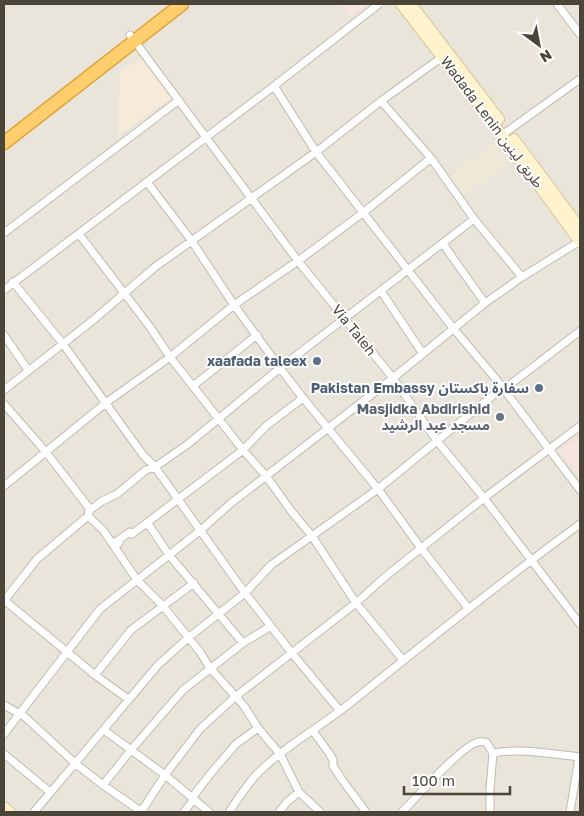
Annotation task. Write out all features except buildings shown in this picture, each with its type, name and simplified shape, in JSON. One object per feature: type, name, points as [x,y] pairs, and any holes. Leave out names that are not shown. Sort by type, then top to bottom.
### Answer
[{"type":"highway","points":[[4,143],[171,4]]},
{"type":"highway","points":[[4,132],[132,38],[182,4]]},
{"type":"main road","name":"Wadada Lenin طريق لينين","points":[[401,4],[446,55],[505,133],[550,194],[580,241]]},
{"type":"main road","points":[[411,4],[446,55]]},
{"type":"main road","points":[[550,194],[580,228]]},
{"type":"main road","points":[[4,807],[10,812]]},
{"type":"street","points":[[4,290],[274,86],[379,4]]},
{"type":"street","points":[[557,4],[580,34]]},
{"type":"street","name":"Via Taleh","points":[[132,38],[298,261],[393,378],[438,441],[580,624]]},
{"type":"street","points":[[4,390],[63,344],[155,267],[316,152],[446,55]]},
{"type":"street","points":[[505,133],[580,79]]},
{"type":"street","points":[[274,86],[316,152],[580,490]]},
{"type":"street","points":[[4,233],[179,100]]},
{"type":"street","points":[[382,101],[431,158],[474,220],[522,277]]},
{"type":"street","points":[[4,486],[107,402],[170,357],[234,305],[364,212],[431,158]]},
{"type":"street","points":[[147,182],[191,240],[234,305],[280,368],[378,489],[468,608]]},
{"type":"street","points":[[128,700],[66,652],[4,600],[37,559],[88,516],[90,510],[117,494],[146,470],[155,467],[188,444],[280,368],[474,220]]},
{"type":"street","points":[[79,234],[150,327],[170,357],[312,536],[356,603],[403,660]]},
{"type":"street","points":[[4,734],[100,609],[485,303],[522,277],[580,241]]},
{"type":"street","points":[[443,244],[485,303]]},
{"type":"street","points":[[13,282],[107,402],[143,455],[155,467],[270,626],[340,711]]},
{"type":"street","points":[[381,291],[423,354]]},
{"type":"street","points":[[34,812],[158,665],[188,638],[245,593],[271,565],[378,489],[497,392],[503,390],[580,331]]},
{"type":"street","points":[[4,335],[28,370]]},
{"type":"street","points":[[193,386],[257,335]]},
{"type":"street","points":[[115,547],[119,543],[117,541],[130,532],[132,534],[243,450],[266,426],[303,398]]},
{"type":"street","points":[[4,404],[46,452],[84,501],[88,508],[88,516],[103,530],[137,580],[163,606],[210,668],[244,706],[258,728],[280,754],[299,792],[320,812]]},
{"type":"street","points":[[4,705],[25,717],[76,764],[141,812],[165,775],[200,729],[235,697],[356,603],[484,498],[580,426]]},
{"type":"street","points":[[229,812],[258,773],[280,754],[340,711],[468,608],[580,524]]},
{"type":"street","points":[[144,525],[149,525],[169,555],[243,644]]},
{"type":"street","points":[[95,675],[131,630],[194,583]]},
{"type":"street","points":[[103,785],[130,750],[183,690],[210,668],[270,626]]},
{"type":"street","points":[[184,812],[193,800],[194,795],[236,744],[258,728]]},
{"type":"street","points":[[104,730],[165,775],[209,812]]},
{"type":"street","points":[[313,731],[333,760],[333,766],[366,812]]},
{"type":"street","points":[[402,812],[448,764],[478,741],[486,742],[493,753],[490,812]]},
{"type":"street","points":[[493,753],[508,751],[554,753],[580,757],[570,812]]},
{"type":"street","points":[[4,754],[50,792]]},
{"type":"street","points":[[280,812],[287,802],[299,792]]},
{"type":"shaded area","points":[[4,4],[580,4],[580,812],[4,812]]},
{"type":"shaded area","points":[[341,4],[369,4],[351,17]]},
{"type":"shaded area","points":[[145,55],[175,95],[118,136],[120,72]]},
{"type":"shaded area","points":[[494,143],[509,165],[464,196],[449,177]]},
{"type":"shaded area","points":[[580,435],[580,477],[560,450]]},
{"type":"place","name":"xaafada taleex","points":[[317,361]]},
{"type":"place","name":"Pakistan Embassy سفارة باكستان","points":[[539,388]]},
{"type":"place","name":"Masjidka Abdirishid مسجد عبد الرشيد","points":[[500,417]]}]
